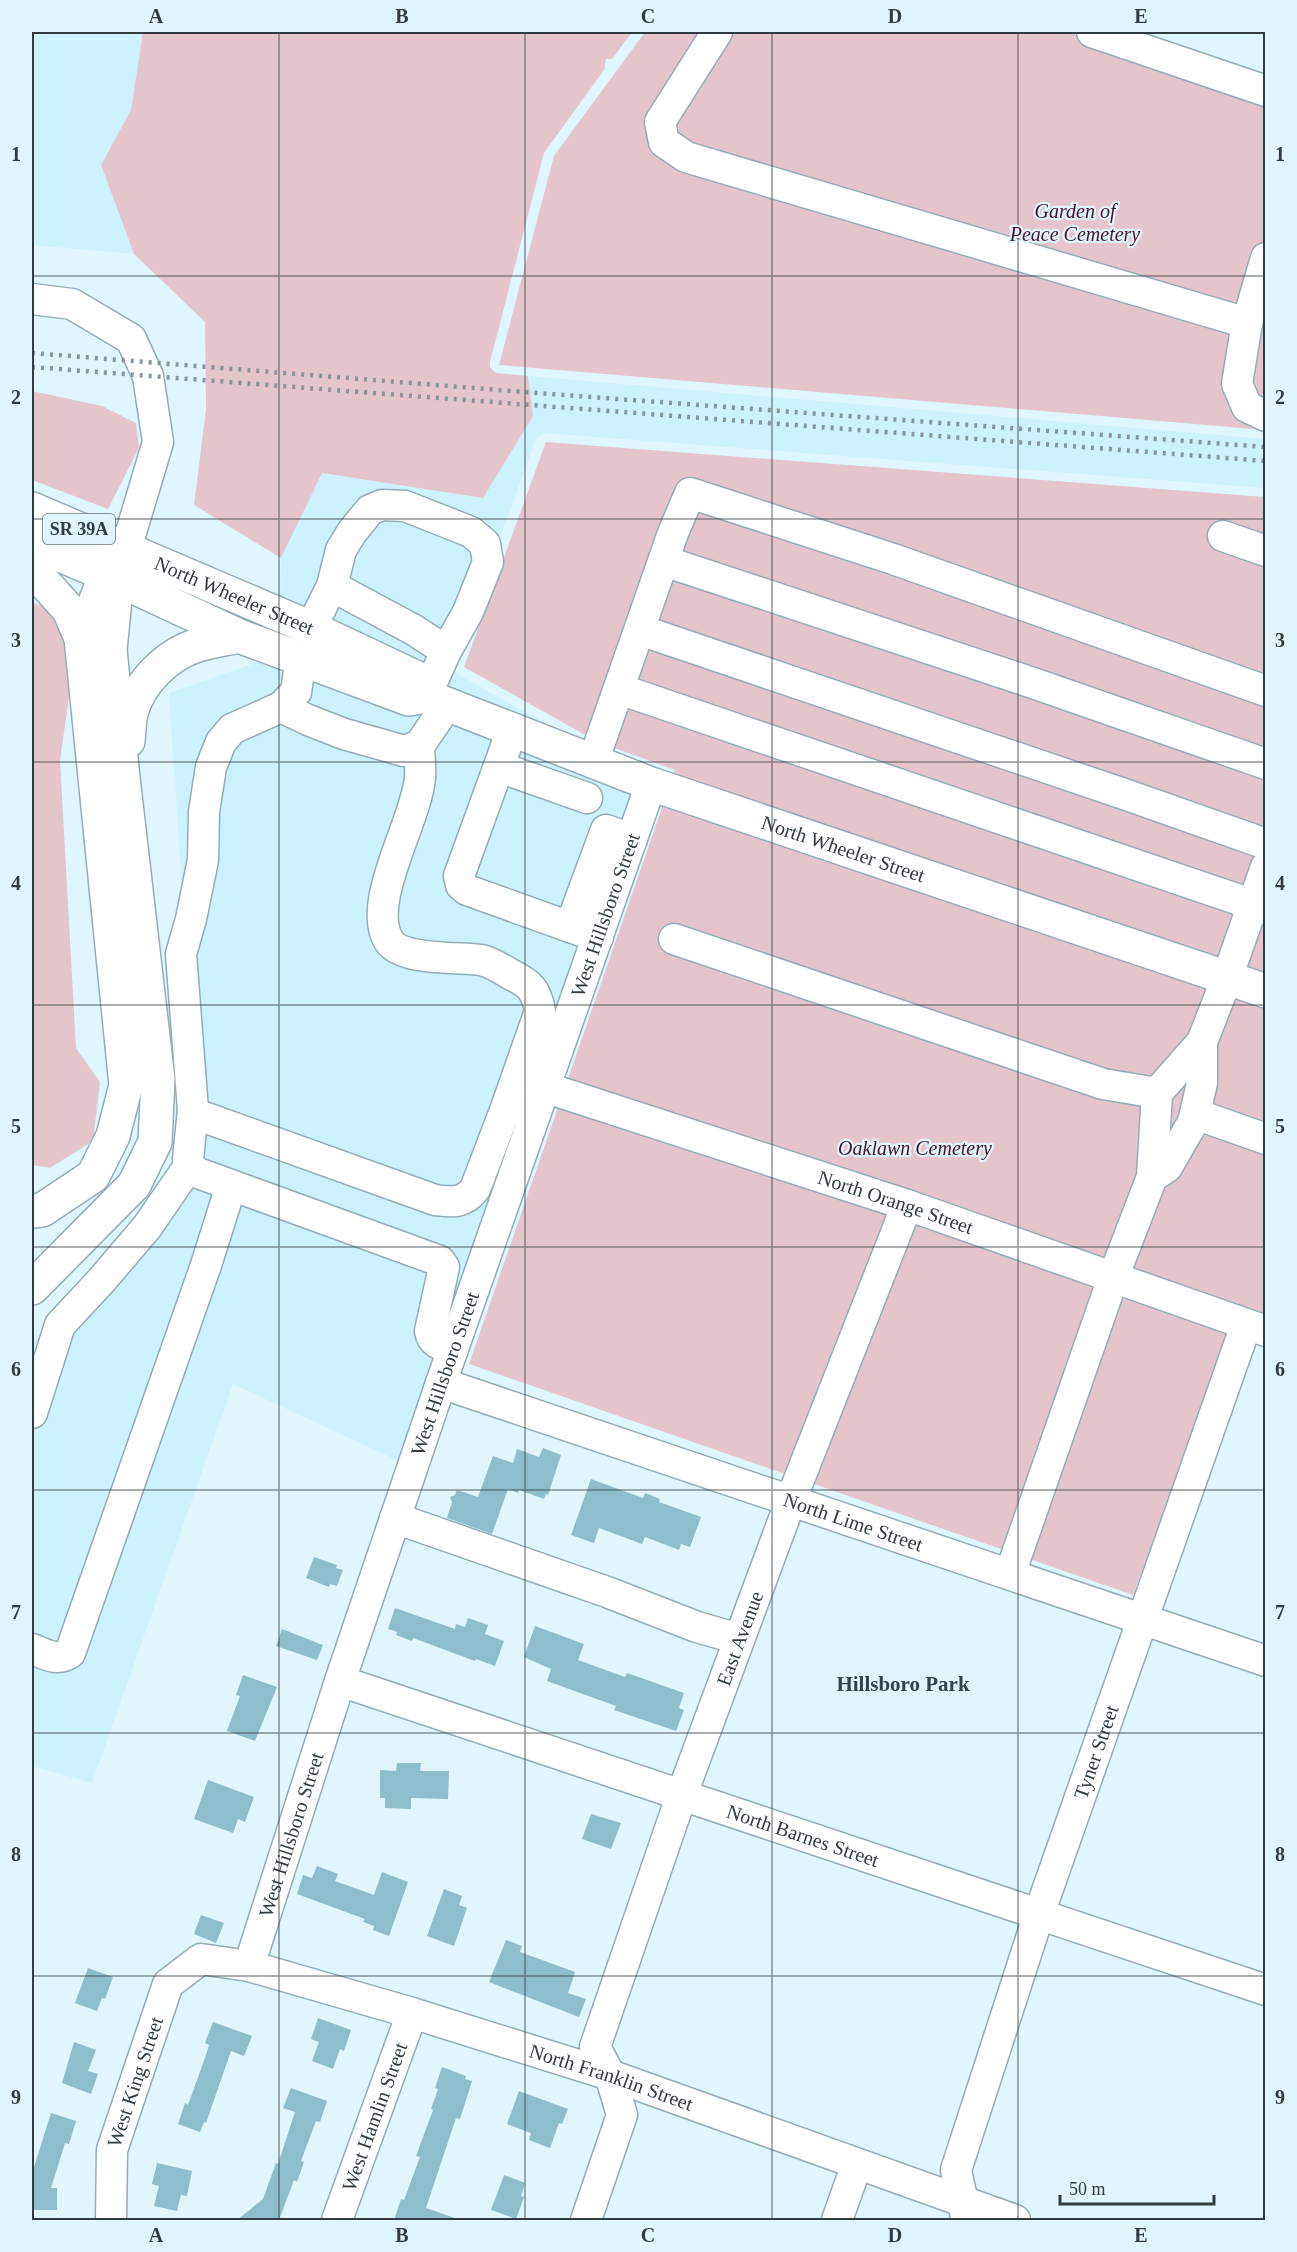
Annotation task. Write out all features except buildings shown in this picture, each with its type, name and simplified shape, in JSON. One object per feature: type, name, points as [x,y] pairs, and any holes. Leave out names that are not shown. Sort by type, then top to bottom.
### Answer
[{"type":"main road","name":"North Wheeler Street","points":[[32,509],[239,636],[306,643]]},
{"type":"main road","name":"North Wheeler Street","points":[[32,543],[121,564],[306,643],[410,699],[444,703],[651,784],[1266,991]]},
{"type":"main road","points":[[81,638],[101,587],[121,564]]},
{"type":"main road","points":[[32,1288],[134,1185],[155,1142],[158,1080],[110,650],[121,564]]},
{"type":"main road","points":[[32,569],[69,610],[81,638],[126,1085],[113,1136],[93,1176],[42,1210],[32,1211]]},
{"type":"main road","points":[[123,778],[132,711],[141,690],[154,674],[171,658],[196,646],[239,636]]},
{"type":"street","points":[[717,32],[660,122],[664,142],[686,157],[1247,322]]},
{"type":"street","points":[[1092,32],[1266,91]]},
{"type":"street","points":[[1266,258],[1247,322],[1237,384],[1247,407],[1266,416]]},
{"type":"street","points":[[32,299],[72,304],[131,339],[148,376],[158,442],[121,564]]},
{"type":"street","points":[[587,798],[619,689],[690,493],[893,559],[1266,690]]},
{"type":"street","points":[[32,1413],[60,1325],[102,1281],[147,1227],[189,1166],[193,1110],[181,954],[203,860],[204,812],[211,767],[220,742],[232,729],[281,706],[296,693],[306,643],[332,586],[341,550],[370,510],[382,505],[405,506],[471,532],[485,544],[488,562],[468,612],[446,651],[444,703],[419,746],[420,778],[410,817],[382,900],[383,929],[390,944],[407,952],[451,959],[484,960],[527,982],[537,995],[540,1011],[529,1102],[475,1189],[470,1196],[458,1202],[435,1200],[201,1116],[193,1110]]},
{"type":"street","points":[[1223,536],[1266,551]]},
{"type":"street","points":[[664,561],[1030,682],[1266,764]]},
{"type":"street","points":[[332,586],[414,630],[446,651]]},
{"type":"street","points":[[640,630],[1266,844]]},
{"type":"street","points":[[619,689],[1090,851],[1259,906]]},
{"type":"street","points":[[281,706],[308,720],[379,745],[404,751],[419,746]]},
{"type":"street","points":[[512,730],[459,876],[461,885],[467,890],[584,932]]},
{"type":"street","points":[[499,767],[587,798],[600,806],[619,834]]},
{"type":"street","name":"West Hillsboro Street","points":[[249,1966],[339,1681],[453,1349],[584,932],[619,834],[651,784]]},
{"type":"street","points":[[1010,1574],[1113,1278],[1152,1177],[1157,1093],[1202,1042],[1259,906],[1266,867]]},
{"type":"street","points":[[674,939],[1103,1084],[1157,1093]]},
{"type":"street","points":[[1152,1177],[1167,1167],[1193,1122],[1202,1083],[1202,1042]]},
{"type":"street","name":"North Orange Street","points":[[529,1102],[907,1205],[1256,1328]]},
{"type":"street","points":[[1193,1122],[1202,1116],[1266,1139]]},
{"type":"street","points":[[189,1166],[198,1173],[231,1186],[440,1261],[444,1267],[430,1331],[435,1342],[453,1349]]},
{"type":"street","points":[[32,1649],[55,1658],[63,1658],[70,1653],[231,1186]]},
{"type":"street","name":"East Avenue","points":[[586,2220],[622,2115],[610,2075],[595,2047],[682,1794],[739,1639],[907,1205]]},
{"type":"street","name":"Tyner Street","points":[[965,2211],[956,2170],[1039,1914],[1144,1619],[1256,1328]]},
{"type":"street","name":"North Lime Street","points":[[441,1383],[1266,1661]]},
{"type":"street","points":[[395,1518],[607,1592],[698,1627],[739,1639]]},
{"type":"street","name":"North Barnes Street","points":[[339,1681],[1266,1990]]},
{"type":"street","name":"North Franklin Street","points":[[201,1959],[249,1966],[412,2013],[610,2075],[857,2164],[965,2211],[1015,2220]]},
{"type":"street","name":"West King Street","points":[[111,2220],[112,2150],[168,1984],[201,1959]]},
{"type":"street","name":"West Hamlin Street","points":[[337,2220],[412,2013]]},
{"type":"street","points":[[837,2220],[857,2164]]},
{"type":"shaded area","points":[[32,32],[143,32],[131,110],[101,165],[134,254],[32,245]]},
{"type":"shaded area","points":[[528,376],[1265,439],[1265,488],[543,433],[536,439],[454,664],[454,670],[459,675],[593,750],[436,689],[280,605],[281,558],[321,473],[483,498],[533,416]]},
{"type":"shaded area","points":[[270,658],[419,708],[637,790],[401,1462],[233,1384],[92,1783],[32,1766],[32,1345],[139,1230],[183,1136],[181,872],[169,693]]},
{"type":"green space","points":[[143,32],[632,32],[612,59],[606,59],[604,70],[544,153],[490,362],[490,367],[496,373],[528,376],[533,416],[483,498],[322,473],[281,558],[194,505],[206,409],[205,322],[134,254],[101,165],[131,110]]},
{"type":"green space","name":"Garden of Peace Cemetery","points":[[645,32],[1137,32],[1265,76],[1265,430],[499,365],[554,156]]},
{"type":"green space","points":[[32,391],[102,406],[136,423],[139,448],[108,509],[32,480]]},
{"type":"green space","name":"Oaklawn Cemetery","points":[[546,442],[1265,497],[1265,1315],[1240,1307],[1133,1595],[469,1364],[675,770],[598,742],[464,667]]},
{"type":"green space","points":[[32,602],[47,608],[68,643],[69,697],[60,760],[76,1048],[100,1082],[93,1141],[50,1168],[32,1165]]},
{"type":"railway","points":[[32,353],[1266,447]]},
{"type":"railway","points":[[32,367],[1266,461]]},
{"type":"district","name":"Hillsboro Park","points":[[903,1684]]}]
